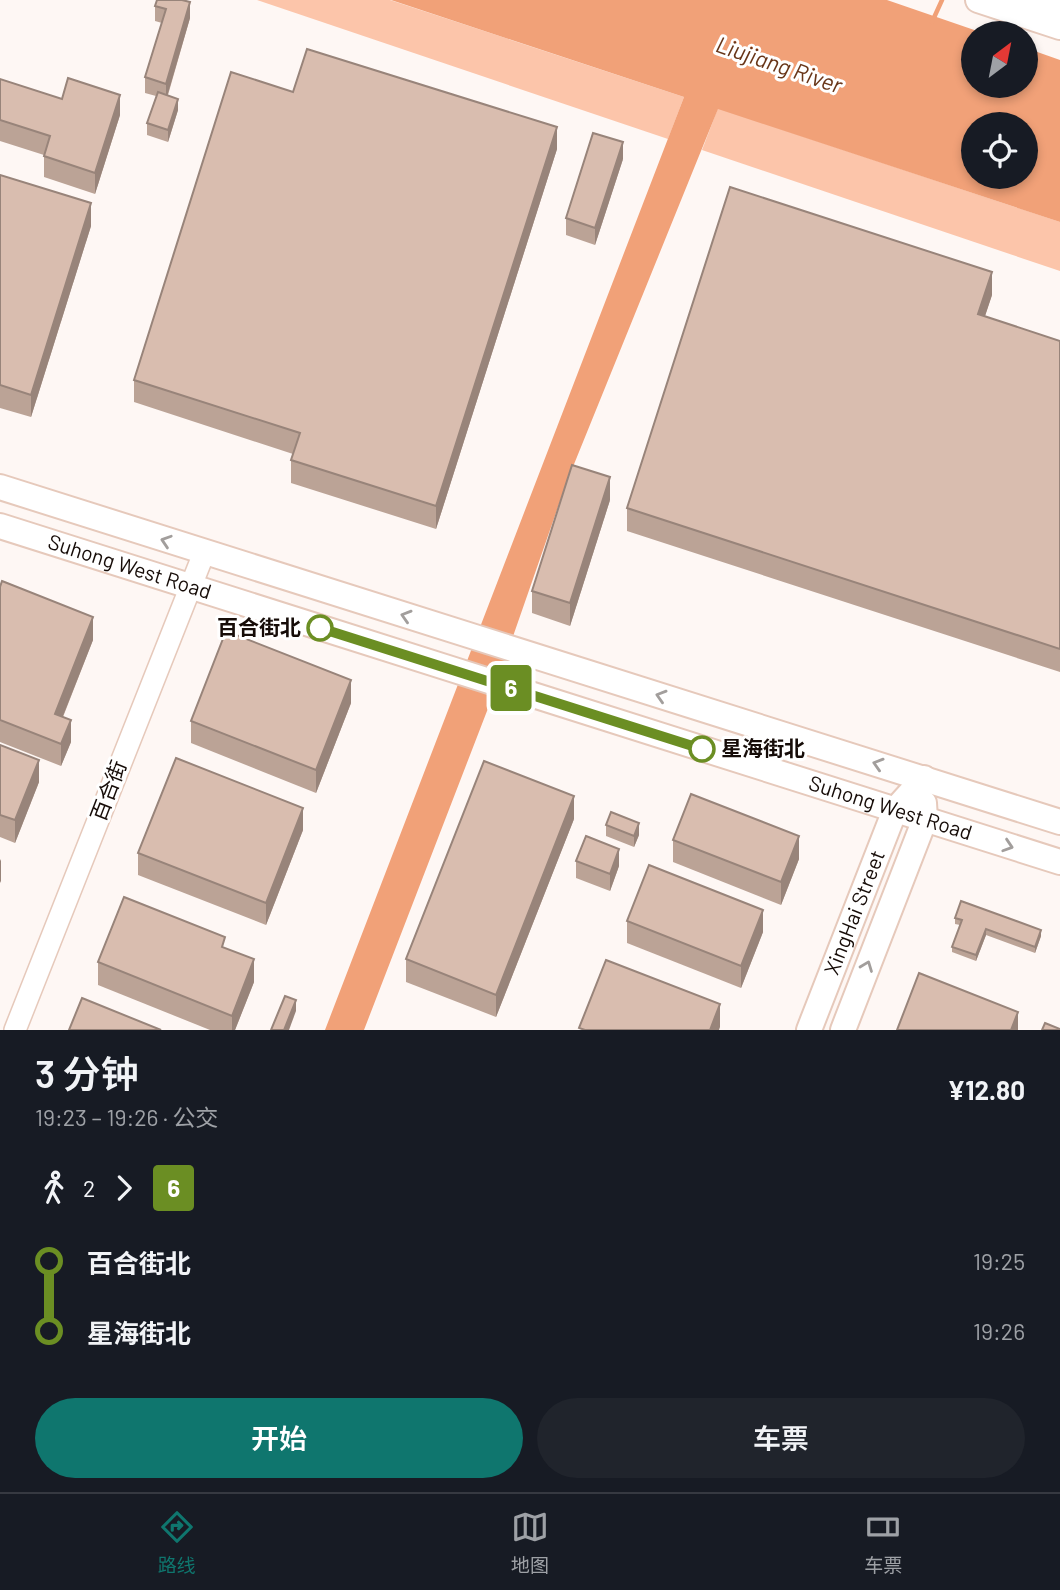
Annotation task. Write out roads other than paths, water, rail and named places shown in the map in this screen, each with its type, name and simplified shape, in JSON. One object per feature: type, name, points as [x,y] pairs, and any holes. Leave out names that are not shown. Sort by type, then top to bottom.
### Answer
[{"type":"highway","points":[[1027,0],[1060,11]]},
{"type":"main road","points":[[978,0],[1060,27]]},
{"type":"main road","name":"Suhong West Road","points":[[0,487],[1060,822]]},
{"type":"main road","name":"Suhong West Road","points":[[0,526],[1060,862]]},
{"type":"main road","name":"XingHai Street","points":[[808,1030],[895,810],[924,778]]},
{"type":"main road","name":"XingHai Street","points":[[842,1030],[925,819],[924,778]]},
{"type":"street","name":"百合街","points":[[15,1030],[204,553]]},
{"type":"water","name":"Liujiang River","points":[[391,0],[887,0],[961,25],[961,98],[1038,98],[1038,52],[1060,60],[1060,222],[718,109],[566,484],[487,711],[364,1030],[325,1030],[684,97]]},
{"type":"waterway","points":[[932,22],[942,0]]},
{"type":"place","name":"百合街北","points":[[320,628]]},
{"type":"place","name":"星海街北","points":[[702,749]]}]
